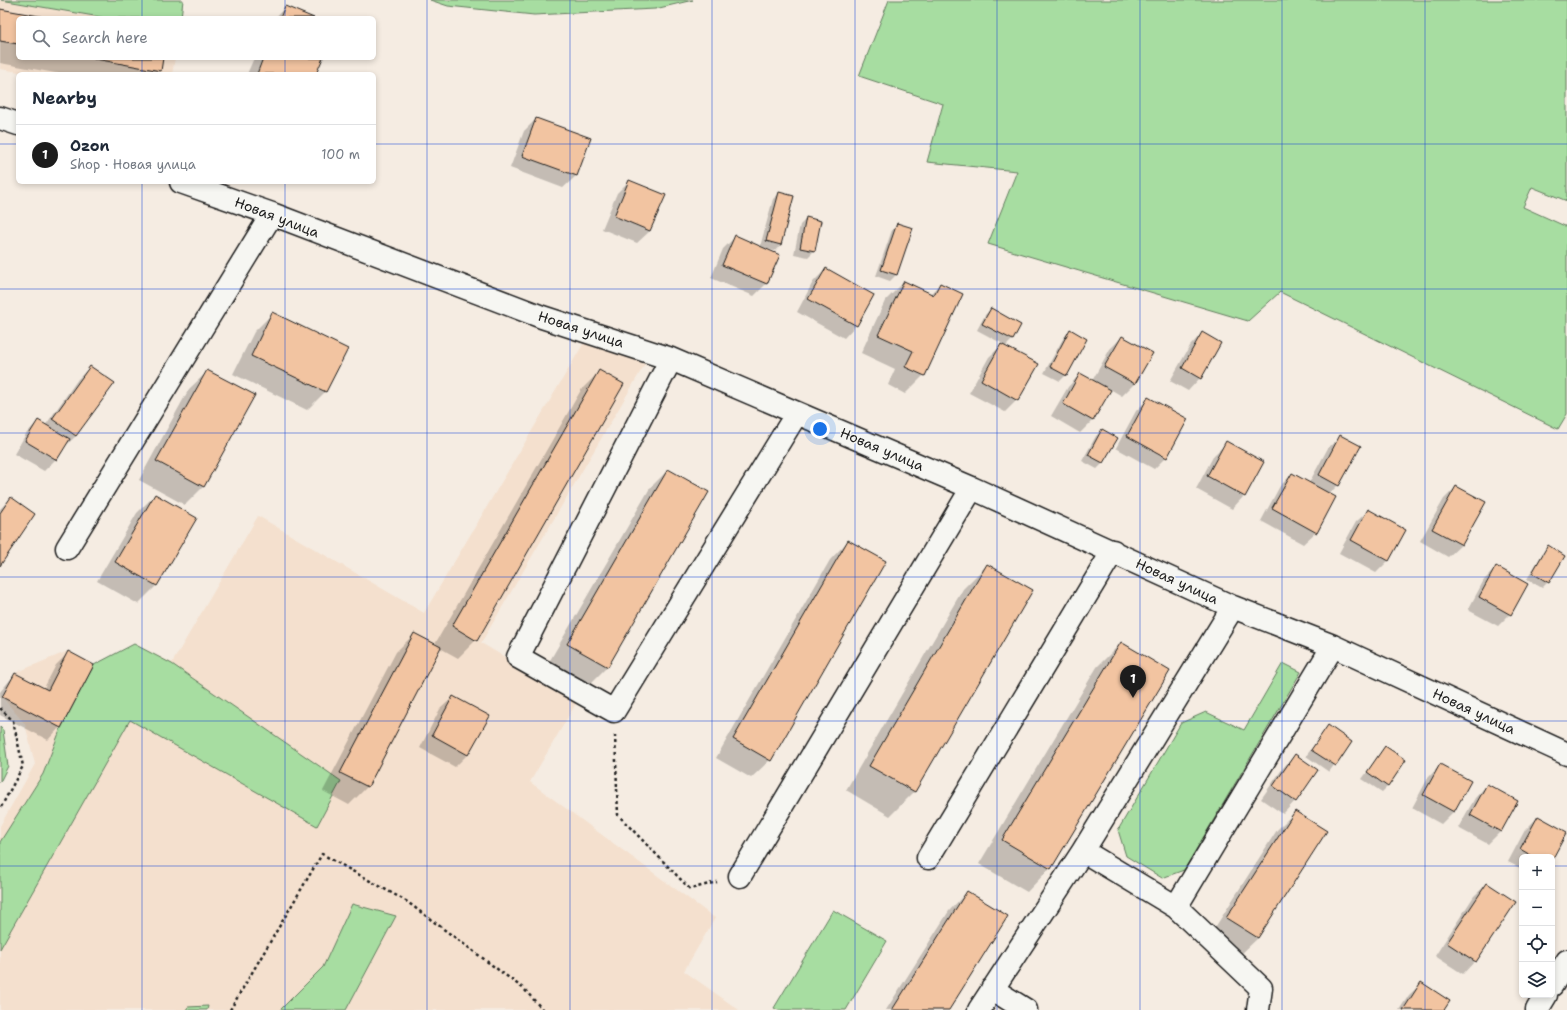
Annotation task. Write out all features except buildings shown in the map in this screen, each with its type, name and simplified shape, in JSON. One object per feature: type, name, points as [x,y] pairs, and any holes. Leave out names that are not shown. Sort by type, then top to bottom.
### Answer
[{"type":"street","points":[[0,118],[16,123]]},
{"type":"street","name":"Новая улица","points":[[187,184],[272,214],[542,317],[671,359],[972,488],[1233,607],[1333,646],[1567,754]]},
{"type":"street","points":[[67,548],[272,214]]},
{"type":"street","points":[[671,359],[518,657],[614,711],[797,413]]},
{"type":"street","points":[[740,876],[972,488]]},
{"type":"street","points":[[928,858],[1113,551]]},
{"type":"street","points":[[979,1010],[1083,851],[1233,607]]},
{"type":"street","points":[[1176,907],[1333,646]]},
{"type":"street","points":[[1083,851],[1176,907],[1261,988],[1258,1010]]},
{"type":"street","points":[[1555,980],[1567,961]]},
{"type":"street","points":[[992,989],[1026,1010]]},
{"type":"street","points":[[1536,1010],[1544,998]]},
{"type":"path","points":[[0,708],[13,721],[23,766],[0,809]]},
{"type":"path","points":[[614,711],[618,815],[690,889],[740,876]]},
{"type":"path","points":[[230,1010],[322,854],[406,901],[524,989],[543,1010]]},
{"type":"shaded area","points":[[0,0],[94,16],[16,16],[16,60],[175,60],[172,72],[19,72],[0,69]]},
{"type":"shaded area","points":[[585,341],[645,364],[481,643],[578,700],[530,782],[715,918],[684,971],[739,1010],[0,1010],[0,826],[35,764],[25,724],[2,697],[15,673],[68,651],[94,665],[134,644],[172,663],[258,516],[424,613]]},
{"type":"green space","points":[[1,0],[183,0],[181,16],[94,16]]},
{"type":"green space","points":[[430,0],[693,0],[655,9],[534,15],[448,6]]},
{"type":"green space","points":[[889,0],[1567,0],[1567,201],[1532,187],[1523,207],[1567,227],[1567,414],[1558,429],[1280,292],[1248,321],[988,244],[1017,171],[927,162],[943,104],[859,76]]},
{"type":"green space","points":[[134,644],[172,664],[341,781],[317,826],[130,720],[0,949],[0,842],[43,774],[61,728],[94,665]]},
{"type":"green space","points":[[1283,663],[1301,672],[1184,870],[1162,878],[1126,856],[1118,830],[1181,723],[1206,712],[1244,730]]},
{"type":"green space","points":[[0,727],[3,730],[8,766],[0,782]]},
{"type":"green space","points":[[352,904],[396,916],[346,1010],[280,1010],[323,967]]},
{"type":"green space","points":[[833,910],[887,941],[846,1010],[778,1010],[774,1008]]},
{"type":"green space","points":[[208,1006],[207,1010],[186,1010],[188,1007]]},
{"type":"place","name":"Ozon","points":[[1133,698]]}]
